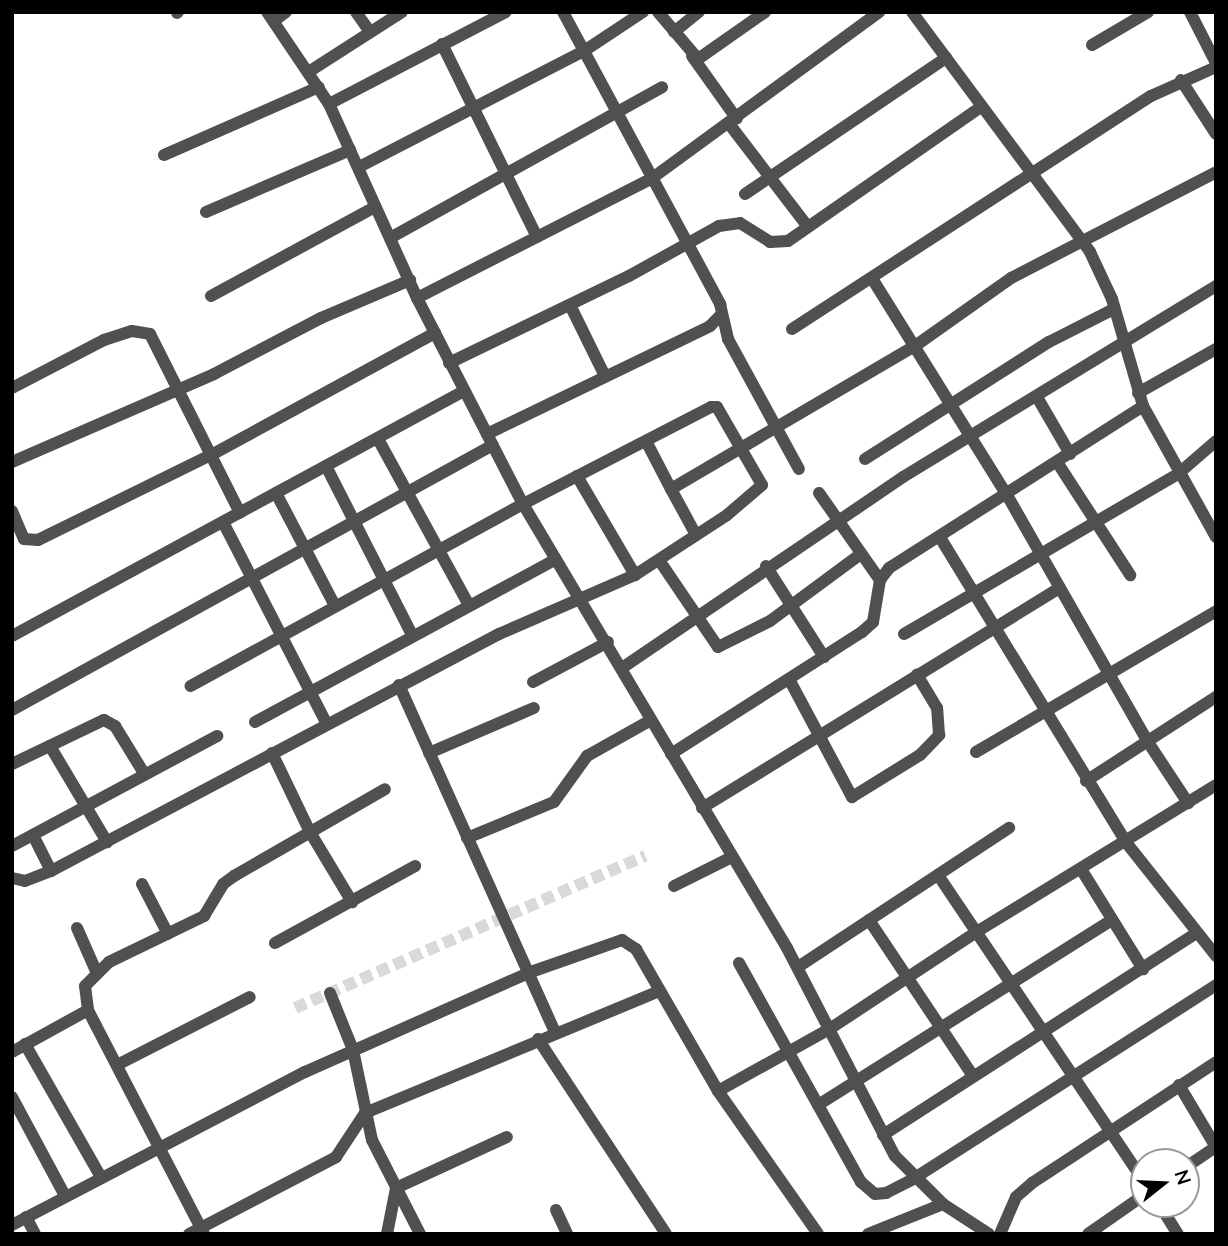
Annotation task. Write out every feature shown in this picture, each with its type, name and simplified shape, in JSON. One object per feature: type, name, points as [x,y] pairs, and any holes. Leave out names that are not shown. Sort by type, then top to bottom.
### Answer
[{"type":"street","points":[[286,12],[270,17],[310,71],[329,104],[417,298],[523,504],[555,560],[608,642],[702,808],[797,967],[831,1028],[854,1082],[883,1135],[913,1179],[943,1204],[989,1234]]},
{"type":"street","points":[[356,12],[370,32]]},
{"type":"street","points":[[310,71],[402,12]]},
{"type":"street","points":[[329,104],[506,12]]},
{"type":"street","points":[[563,12],[651,179],[687,240],[720,304],[720,316],[799,469]]},
{"type":"street","points":[[359,167],[584,51],[643,12]]},
{"type":"street","points":[[658,12],[692,56],[734,122],[808,227]]},
{"type":"street","points":[[674,32],[699,12]]},
{"type":"street","points":[[692,56],[706,57],[765,12]]},
{"type":"street","points":[[417,298],[651,179],[734,122],[879,12]]},
{"type":"street","points":[[912,12],[1030,174],[1082,239],[1103,277],[1143,406],[1179,473],[1211,518],[1216,537]]},
{"type":"street","points":[[1092,45],[1148,12]]},
{"type":"street","points":[[792,329],[873,280],[878,269],[1030,174],[1181,80],[1216,65],[1190,12]]},
{"type":"street","points":[[442,44],[537,237]]},
{"type":"street","points":[[745,194],[946,58]]},
{"type":"street","points":[[1181,80],[1216,134]]},
{"type":"street","points":[[164,155],[319,87]]},
{"type":"street","points":[[390,237],[618,114],[662,87]]},
{"type":"street","points":[[449,363],[660,260],[687,240],[731,222],[778,244],[808,227],[981,107]]},
{"type":"street","points":[[206,212],[350,149]]},
{"type":"street","points":[[671,489],[915,346],[1011,278],[1216,172]]},
{"type":"street","points":[[211,296],[375,207]]},
{"type":"street","points":[[12,462],[180,388],[410,280]]},
{"type":"street","points":[[873,280],[1007,495],[1038,556],[1146,739],[1188,803]]},
{"type":"street","points":[[622,668],[750,584],[766,566],[1037,397],[1122,339],[1216,286]]},
{"type":"street","points":[[570,305],[605,376]]},
{"type":"street","points":[[865,460],[952,407],[1049,342],[1114,309]]},
{"type":"street","points":[[12,710],[355,524],[408,494],[490,440],[605,376],[710,326],[720,316]]},
{"type":"street","points":[[12,388],[104,340],[142,330],[156,343],[240,513]]},
{"type":"street","points":[[12,513],[24,539],[38,540],[213,454],[435,334]]},
{"type":"street","points":[[1138,393],[1216,349]]},
{"type":"street","points":[[12,636],[464,391]]},
{"type":"street","points":[[1037,397],[1070,454]]},
{"type":"street","points":[[671,754],[824,657],[873,622],[880,580],[889,568],[941,539],[1143,406]]},
{"type":"street","points":[[12,878],[25,881],[51,871],[399,685],[578,597],[635,575],[696,535],[762,485],[717,407],[523,504],[191,686]]},
{"type":"street","points":[[378,439],[468,605]]},
{"type":"street","points":[[646,441],[696,535]]},
{"type":"street","points":[[905,634],[1179,473],[1216,441]]},
{"type":"street","points":[[1058,462],[1130,575]]},
{"type":"street","points":[[326,466],[412,635]]},
{"type":"street","points":[[577,476],[635,575]]},
{"type":"street","points":[[276,493],[335,606]]},
{"type":"street","points":[[819,493],[880,580]]},
{"type":"street","points":[[223,522],[326,722]]},
{"type":"street","points":[[941,539],[1042,711],[1125,841],[1216,956]]},
{"type":"street","points":[[659,560],[712,644],[725,646],[770,621],[861,554]]},
{"type":"street","points":[[255,722],[555,560]]},
{"type":"street","points":[[766,566],[824,657]]},
{"type":"street","points":[[702,808],[1059,588]]},
{"type":"street","points":[[976,752],[1108,672],[1216,611]]},
{"type":"street","points":[[533,682],[608,642]]},
{"type":"street","points":[[789,679],[852,797],[920,755],[939,735],[937,708],[917,675]]},
{"type":"street","points":[[399,685],[555,1032]]},
{"type":"street","points":[[1086,781],[1146,739],[1216,697]]},
{"type":"street","points":[[429,753],[534,708]]},
{"type":"street","points":[[12,765],[109,720],[145,775]]},
{"type":"street","points":[[467,838],[554,802],[587,756],[651,720]]},
{"type":"street","points":[[12,846],[217,736]]},
{"type":"street","points":[[50,746],[107,842]]},
{"type":"street","points":[[272,753],[310,832],[352,902]]},
{"type":"street","points":[[718,1091],[831,1028],[978,931],[1216,785]]},
{"type":"street","points":[[385,789],[234,876],[223,884],[204,916],[96,971],[85,986],[88,1010],[159,1146],[198,1232],[336,1157],[365,1113],[659,991]]},
{"type":"street","points":[[797,967],[1009,828]]},
{"type":"street","points":[[33,835],[51,871]]},
{"type":"street","points":[[674,886],[732,857]]},
{"type":"street","points":[[275,943],[415,866]]},
{"type":"street","points":[[1081,869],[1143,968]]},
{"type":"street","points":[[939,875],[1130,1161]]},
{"type":"street","points":[[142,884],[168,934]]},
{"type":"street","points":[[869,920],[973,1076]]},
{"type":"street","points":[[818,1105],[1112,920]]},
{"type":"street","points":[[77,928],[96,971]]},
{"type":"street","points":[[883,1135],[973,1076],[1044,1034],[1197,933]]},
{"type":"street","points":[[12,1225],[159,1146],[353,1050],[528,973],[622,940],[636,948],[718,1091],[818,1234]]},
{"type":"street","points":[[739,963],[868,1192],[886,1193],[913,1179],[1075,1077],[1216,985]]},
{"type":"street","points":[[330,993],[353,1050],[365,1113],[383,1165],[420,1234]]},
{"type":"street","points":[[117,1066],[250,997]]},
{"type":"street","points":[[12,1052],[88,1010]]},
{"type":"street","points":[[538,1039],[666,1234]]},
{"type":"street","points":[[25,1044],[101,1177]]},
{"type":"street","points":[[1000,1234],[1016,1197],[1109,1130],[1216,1062]]},
{"type":"street","points":[[1179,1085],[1216,1147],[1200,1158]]},
{"type":"street","points":[[12,1097],[65,1196]]},
{"type":"street","points":[[396,1188],[508,1137]]},
{"type":"street","points":[[387,1234],[396,1188]]},
{"type":"street","points":[[869,1234],[943,1204]]},
{"type":"street","points":[[1088,1234],[1130,1205]]},
{"type":"street","points":[[556,1209],[567,1234]]},
{"type":"street","points":[[26,1217],[35,1234]]},
{"type":"street","points":[[1168,1218],[1178,1234]]},
{"type":"tunnel","points":[[295,1008],[645,856]]}]
